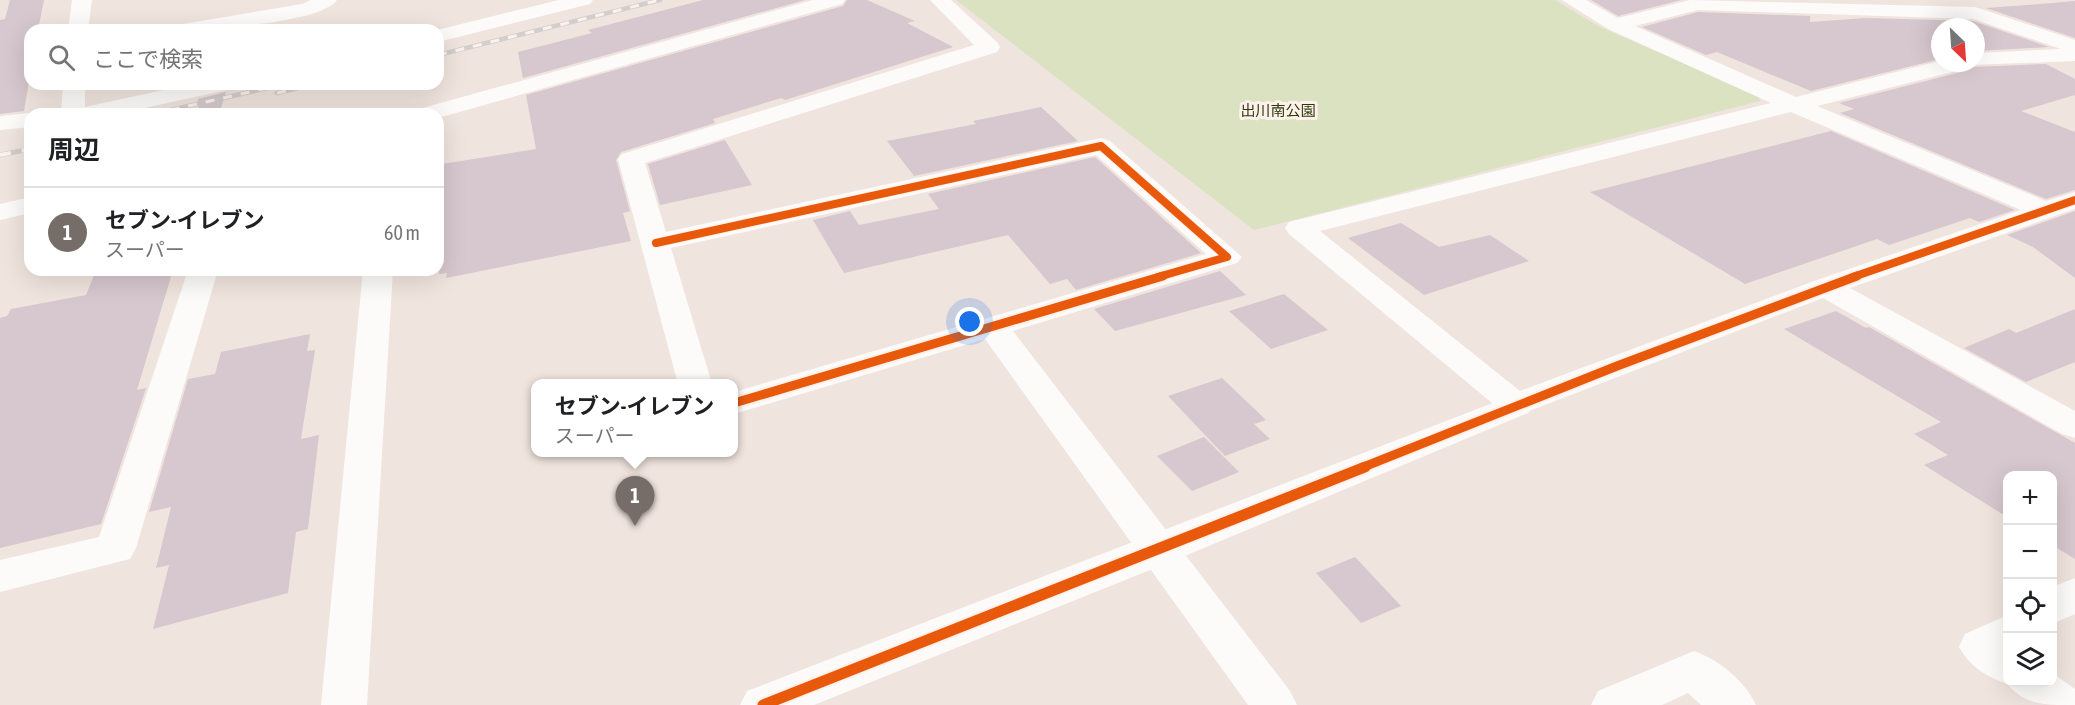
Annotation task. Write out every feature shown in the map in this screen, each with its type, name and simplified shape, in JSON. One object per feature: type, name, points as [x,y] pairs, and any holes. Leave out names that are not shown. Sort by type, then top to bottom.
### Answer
[{"type":"street","points":[[79,24],[82,0]]},
{"type":"street","points":[[218,24],[307,9],[327,0]]},
{"type":"street","points":[[470,28],[522,0]]},
{"type":"street","points":[[444,34],[583,0]]},
{"type":"street","points":[[444,109],[835,0]]},
{"type":"street","points":[[694,379],[631,159],[990,47],[940,0]]},
{"type":"street","points":[[1572,0],[1615,25],[1792,104],[2045,210]]},
{"type":"street","points":[[1615,25],[1698,4],[1885,6],[1975,13],[2075,47]]},
{"type":"street","points":[[1985,60],[2075,55]]},
{"type":"street","points":[[1516,405],[1299,228],[1931,70]]},
{"type":"street","points":[[73,108],[74,90]]},
{"type":"street","points":[[113,108],[195,90]]},
{"type":"street","points":[[0,123],[24,121]]},
{"type":"street","points":[[656,243],[1101,146],[1227,257],[738,403]]},
{"type":"street","points":[[763,705],[1161,549],[1516,405],[1825,287],[2075,200]]},
{"type":"street","points":[[0,212],[24,206]]},
{"type":"street","points":[[0,576],[116,548],[201,276]]},
{"type":"street","points":[[344,705],[378,276]]},
{"type":"street","points":[[1825,287],[2075,426]]},
{"type":"street","points":[[993,327],[1161,549],[1274,705]]},
{"type":"street","points":[[2057,604],[2075,594]]},
{"type":"street","points":[[2003,634],[1981,647],[2003,663]]},
{"type":"street","points":[[1614,705],[1694,670],[1733,705]]},
{"type":"street","points":[[2037,687],[2061,705]]},
{"type":"green space","name":"出川南公園","points":[[956,0],[1555,0],[1600,27],[1758,95],[1760,101],[1254,230]]},
{"type":"building","points":[[10,0],[44,0],[39,24],[24,24],[24,90],[28,90],[24,111],[0,114],[0,20],[5,19]]},
{"type":"building","points":[[703,0],[805,0],[523,78],[518,52],[592,33],[588,30]]},
{"type":"building","points":[[847,0],[867,0],[915,21],[907,23],[953,47],[785,100],[781,98],[713,119],[715,123],[621,152],[616,160],[630,211],[623,213],[631,241],[446,278],[447,273],[444,273],[444,164],[536,149],[526,95],[843,6]]},
{"type":"building","points":[[1591,0],[1681,0],[1618,16]]},
{"type":"building","points":[[2075,1],[2075,38],[1986,8],[2053,3]]},
{"type":"building","points":[[1698,12],[1810,16],[1810,22],[1866,18],[1931,20],[1931,61],[1811,91],[1717,52],[1706,55],[1642,27]]},
{"type":"building","points":[[1985,25],[2049,47],[1985,51]]},
{"type":"building","points":[[2046,64],[2075,79],[2075,95],[2021,111],[2075,132],[2075,190],[2046,199],[1840,113],[1854,109],[1839,103],[1961,72],[1985,72],[1985,66]]},
{"type":"building","points":[[226,92],[221,108],[199,108],[198,99]]},
{"type":"building","points":[[1041,107],[1078,141],[914,176],[887,141],[976,124],[973,121]]},
{"type":"building","points":[[1831,131],[2015,210],[1979,222],[1970,218],[1889,245],[1877,239],[1745,284],[1590,192]]},
{"type":"building","points":[[725,140],[752,185],[660,205],[648,164]]},
{"type":"building","points":[[1095,157],[1201,253],[1076,290],[1067,279],[1050,284],[1008,235],[844,273],[813,220],[850,211],[859,225],[939,209],[928,194]]},
{"type":"building","points":[[2075,211],[2075,278],[2033,247],[2007,235]]},
{"type":"building","points":[[1401,223],[1439,247],[1490,235],[1529,261],[1424,295],[1348,238]]},
{"type":"building","points":[[1220,271],[1246,295],[1115,331],[1094,309]]},
{"type":"building","points":[[94,276],[171,276],[137,390],[146,388],[101,524],[0,548],[0,318],[7,316],[11,309],[86,295]]},
{"type":"building","points":[[1284,294],[1328,330],[1271,349],[1229,311]]},
{"type":"building","points":[[2075,309],[2075,362],[2026,382],[1964,348],[2009,329],[2016,333]]},
{"type":"building","points":[[1836,311],[1866,328],[1869,327],[2075,443],[2075,559],[2057,548],[2057,471],[2003,471],[2003,514],[1924,465],[1948,455],[1914,434],[1941,422],[1784,329]]},
{"type":"building","points":[[310,334],[307,351],[315,350],[301,439],[319,435],[308,529],[296,532],[288,593],[153,629],[169,565],[156,568],[171,507],[149,512],[188,379],[215,374],[221,352]]},
{"type":"building","points":[[1222,378],[1266,420],[1254,424],[1270,439],[1225,456],[1168,396]]},
{"type":"building","points":[[1204,437],[1239,472],[1192,491],[1157,456]]},
{"type":"building","points":[[1355,557],[1401,606],[1361,623],[1316,573]]},
{"type":"railway","points":[[444,54],[660,0]]},
{"type":"railway","points":[[179,108],[259,90]]},
{"type":"railway","points":[[277,93],[290,90]]},
{"type":"railway","points":[[0,155],[24,150]]},
{"type":"cycle path","points":[[656,243],[1101,146],[1227,257],[738,402]]},
{"type":"cycle path","points":[[763,705],[1064,588],[1617,366],[1845,280],[2075,200]]},
{"type":"place","name":"セブン-イレブン","points":[[635,526]]}]
